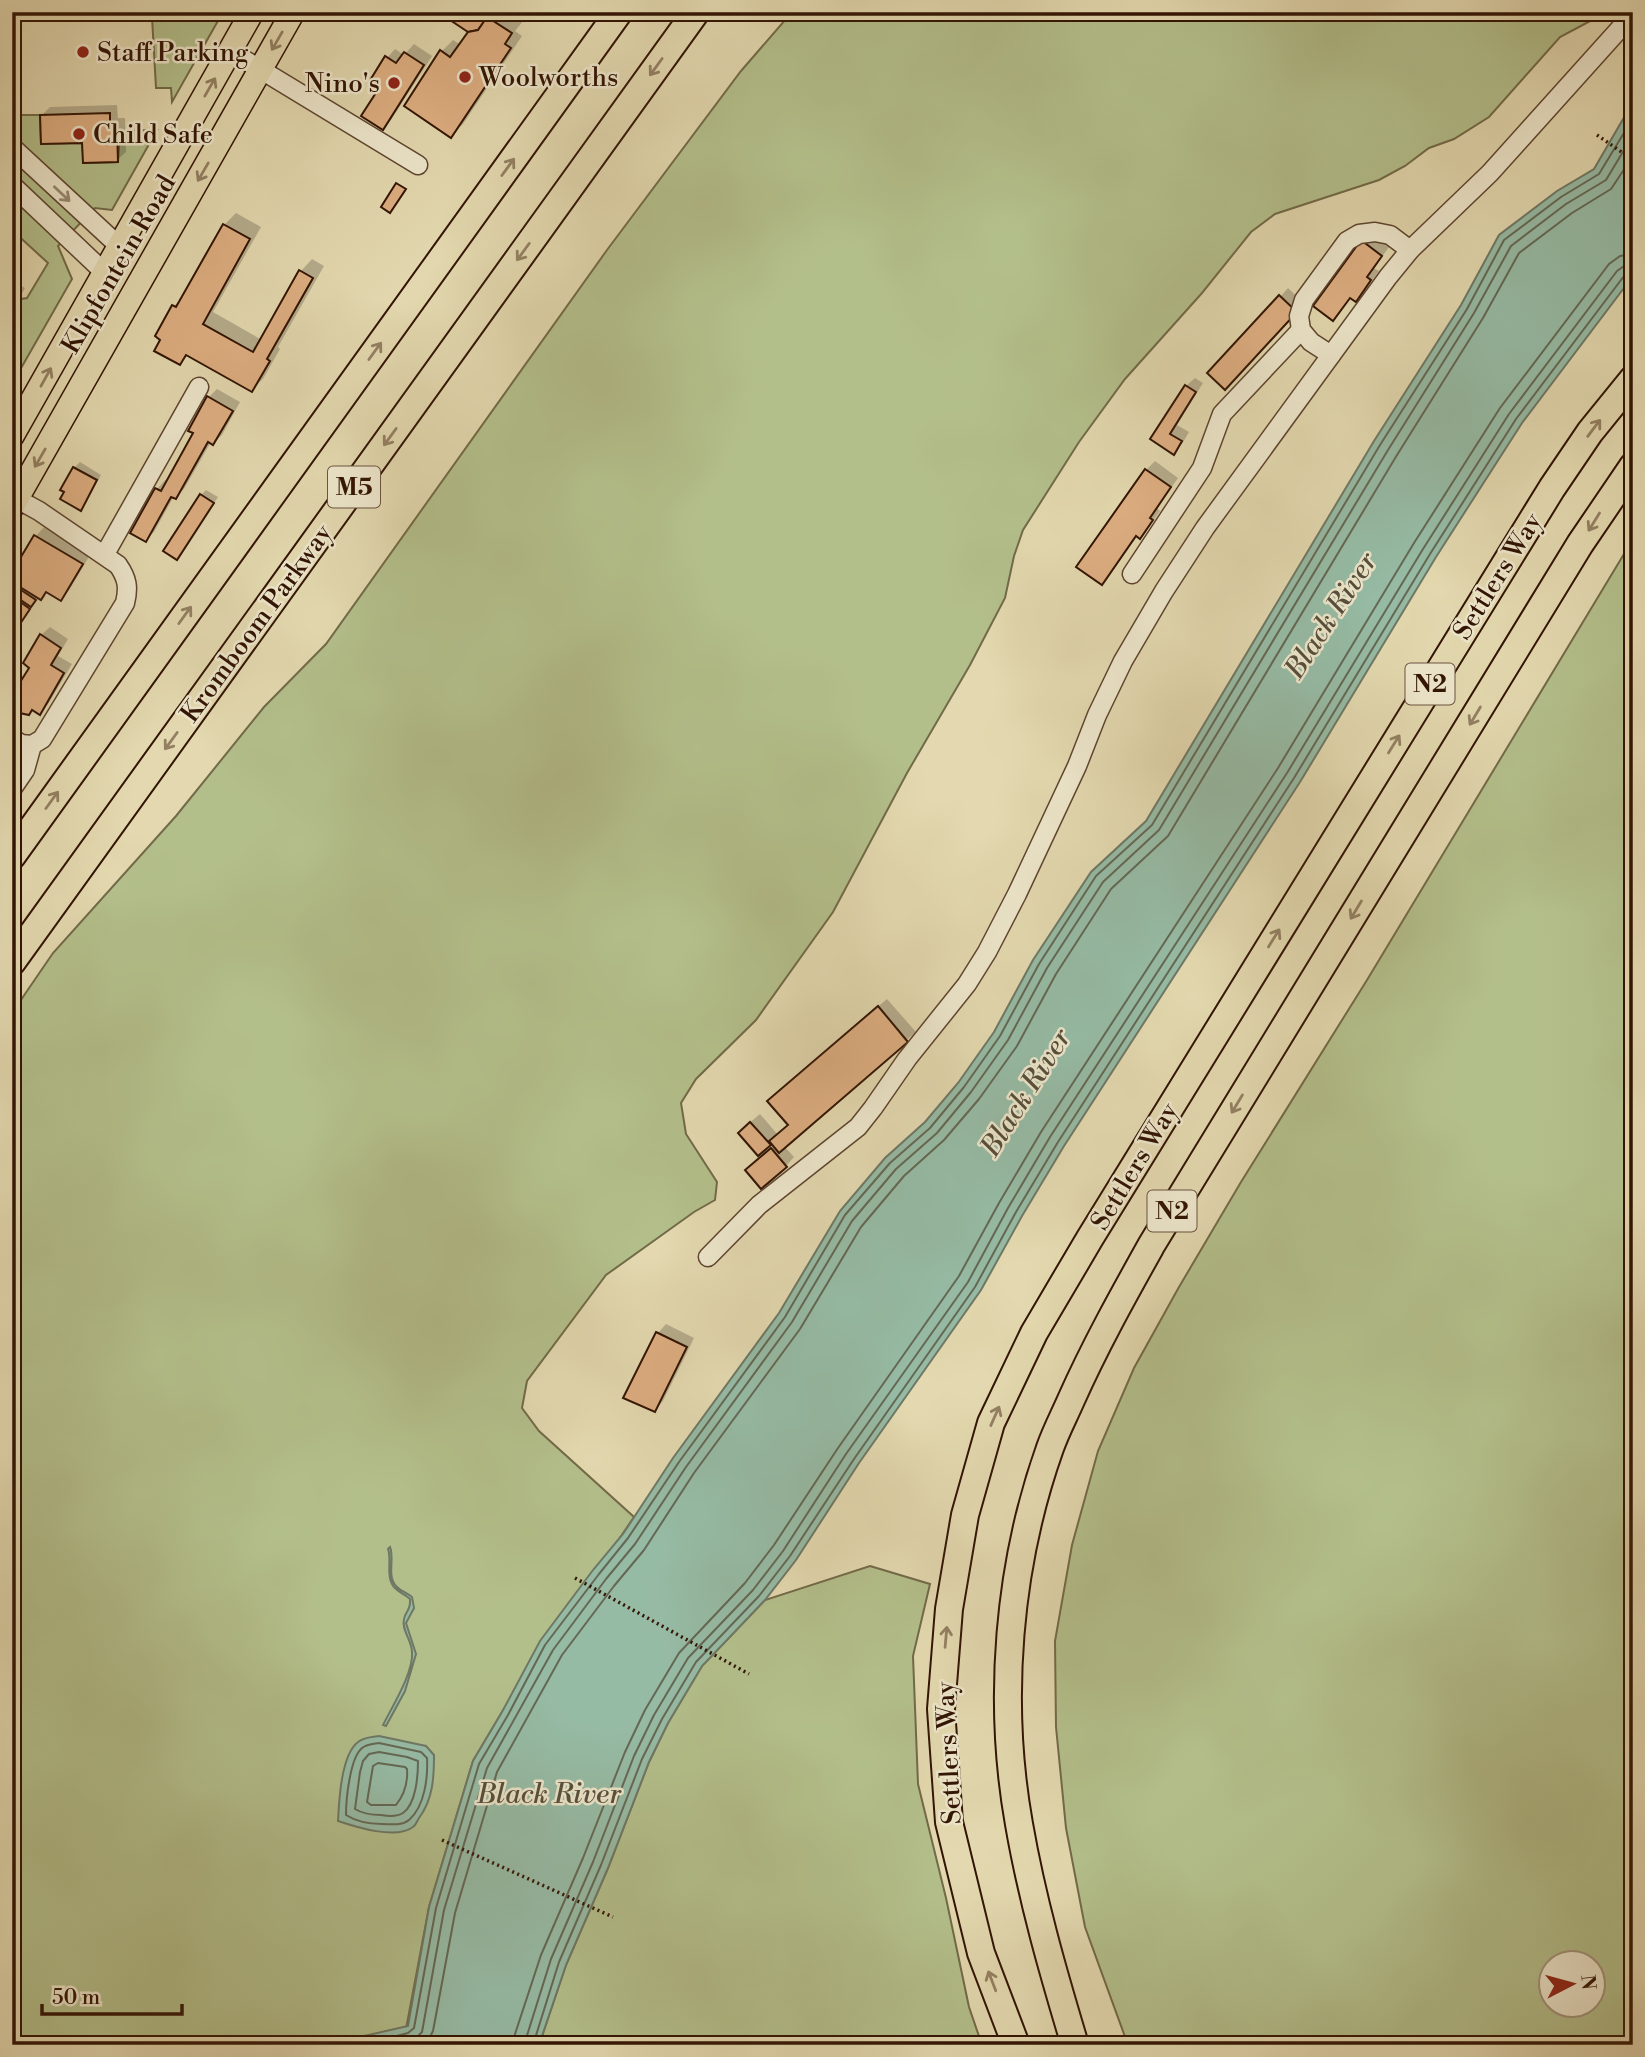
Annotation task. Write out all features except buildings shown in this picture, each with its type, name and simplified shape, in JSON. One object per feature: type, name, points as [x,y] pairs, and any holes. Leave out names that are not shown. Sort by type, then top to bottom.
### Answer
[{"type":"highway","name":"M5","points":[[12,856],[619,12]]},
{"type":"highway","name":"Kromboom Parkway","points":[[12,962],[696,12]]},
{"type":"highway","name":"Settlers Way","points":[[1016,2045],[981,1953],[949,1822],[941,1709],[949,1609],[965,1515],[991,1423],[1041,1321],[1245,984],[1552,488],[1590,432],[1633,379]]},
{"type":"highway","name":"Settlers Way","points":[[1075,2045],[1030,1885],[1018,1822],[1008,1708],[1012,1616],[1027,1523],[1050,1447],[1097,1344],[1152,1244],[1580,544],[1633,466]]},
{"type":"main road","name":"Klipfontein Road","points":[[12,436],[252,12]]},
{"type":"main road","name":"Klipfontein Road","points":[[14,503],[293,12]]},
{"type":"lane","points":[[708,1257],[759,1205],[858,1127],[907,1059],[967,984],[1017,894],[1077,765],[1097,715],[1137,637],[1205,528],[1410,250],[1490,173],[1633,13]]},
{"type":"lane","points":[[230,51],[418,165]]},
{"type":"lane","points":[[12,147],[120,246]]},
{"type":"lane","points":[[12,185],[105,273]]},
{"type":"lane","points":[[1331,355],[1311,342],[1301,330],[1298,316],[1304,300],[1347,241],[1359,234],[1390,234],[1410,250]]},
{"type":"lane","points":[[1132,574],[1202,468],[1222,414],[1301,330]]},
{"type":"lane","points":[[105,554],[200,387]]},
{"type":"lane","points":[[12,738],[21,744],[32,745],[42,739],[125,603],[128,589],[126,576],[105,554],[39,511],[14,503]]},
{"type":"lane","points":[[12,789],[26,770],[32,745]]},
{"type":"path","points":[[1597,135],[1633,160]]},
{"type":"path","points":[[575,1578],[749,1674]]},
{"type":"path","points":[[442,1840],[613,1917]]},
{"type":"shaded area","points":[[223,12],[172,102],[171,88],[156,88],[152,17]]},
{"type":"shaded area","points":[[792,12],[1607,12],[1560,37],[1489,117],[1454,139],[1429,148],[1405,166],[1379,180],[1275,214],[1251,232],[1202,293],[1125,379],[1079,442],[1023,530],[1005,598],[833,912],[756,1020],[696,1079],[681,1103],[686,1134],[717,1182],[715,1200],[606,1275],[527,1381],[522,1408],[539,1431],[634,1517],[502,1712],[473,1761],[429,1907],[403,2045],[12,2045],[12,1013],[53,953],[176,816],[264,707],[326,644],[607,250],[741,71]]},
{"type":"shaded area","points":[[12,111],[18,115],[40,115],[41,144],[82,143],[84,163],[118,162],[120,131],[157,130],[112,210],[95,208],[58,246],[72,279],[12,384],[12,304],[15,300],[27,298],[48,263],[12,230]]},
{"type":"shaded area","points":[[1633,539],[1633,2045],[1128,2045],[1085,1927],[1066,1828],[1056,1727],[1055,1641],[1072,1545],[1098,1451],[1134,1368],[1241,1182],[1367,980]]},
{"type":"shaded area","points":[[870,1566],[930,1584],[913,1656],[918,1784],[969,2007],[982,2045],[539,2045],[566,1965],[608,1868],[649,1762],[668,1723],[702,1666],[765,1600]]},
{"type":"water","name":"Black River","points":[[1633,102],[1633,276],[1522,423],[1436,557],[1300,782],[1064,1146],[981,1290],[859,1463],[796,1560],[765,1600],[702,1666],[668,1723],[649,1762],[608,1868],[566,1965],[539,2045],[349,2045],[364,2036],[408,2026],[429,1907],[473,1761],[540,1641],[623,1534],[673,1458],[779,1313],[840,1211],[885,1158],[925,1122],[958,1083],[994,1032],[1033,960],[1091,872],[1146,821],[1374,441],[1461,305],[1499,235],[1557,191],[1594,169]]},
{"type":"water","points":[[390,1547],[394,1583],[412,1597],[414,1608],[406,1623],[416,1654],[405,1691],[386,1726],[383,1725],[402,1689],[412,1660],[403,1623],[410,1599],[395,1589],[390,1580]]},
{"type":"water","points":[[379,1736],[426,1746],[434,1755],[430,1796],[415,1825],[406,1831],[376,1831],[338,1821],[344,1767],[352,1748],[360,1740]]},
{"type":"place","name":"Staff Parking","points":[[83,52]]},
{"type":"place","name":"Woolworths","points":[[465,77]]},
{"type":"place","name":"Nino's","points":[[394,83]]},
{"type":"place","name":"Child Safe","points":[[79,134]]}]
